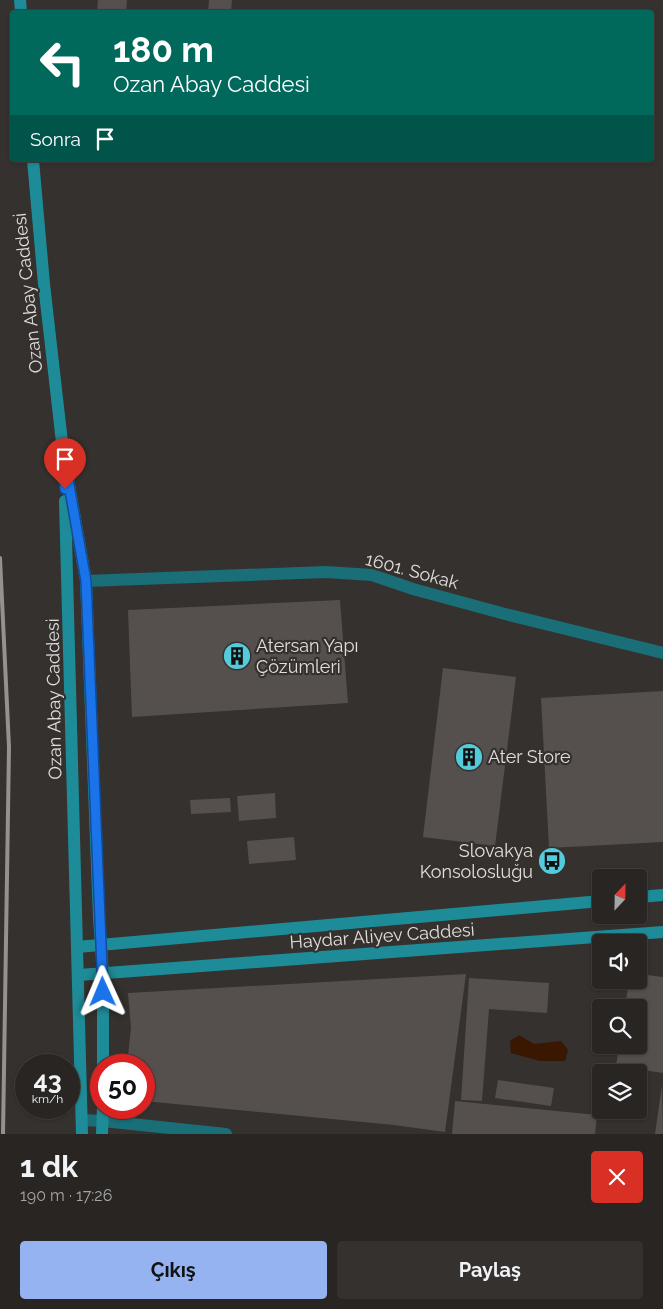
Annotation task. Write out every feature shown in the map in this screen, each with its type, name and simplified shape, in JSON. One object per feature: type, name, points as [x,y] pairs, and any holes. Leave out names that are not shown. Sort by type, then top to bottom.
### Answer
[{"type":"main road","name":"Ozan Abay Caddesi","points":[[33,162],[44,284],[63,451],[86,581],[99,917],[102,945],[103,1054]]},
{"type":"main road","name":"Ozan Abay Caddesi","points":[[63,451],[70,632],[82,1134]]},
{"type":"main road","points":[[648,896],[663,895]]},
{"type":"main road","name":"Haydar Aliyev Caddesi","points":[[102,945],[592,902]]},
{"type":"main road","name":"Haydar Aliyev Caddesi","points":[[103,974],[663,932]]},
{"type":"main road","points":[[77,947],[102,945]]},
{"type":"main road","points":[[79,975],[103,974]]},
{"type":"main road","points":[[102,1134],[103,1119]]},
{"type":"street","name":"1601. Sokak","points":[[86,581],[326,572],[372,575],[413,589],[505,614],[663,653]]},
{"type":"street","points":[[82,1120],[90,1118]]},
{"type":"street","points":[[134,1119],[226,1134]]},
{"type":"shaded area","points":[[519,1035],[534,1044],[561,1041],[568,1050],[565,1061],[540,1061],[511,1053],[510,1041]]},
{"type":"building","points":[[98,0],[127,0],[126,10],[97,10]]},
{"type":"building","points":[[209,0],[232,0],[231,10],[208,10]]},
{"type":"building","name":"Atersan Yapı Çözümleri","points":[[340,600],[348,703],[132,717],[128,610]]},
{"type":"building","name":"Ater Store","points":[[443,668],[516,677],[495,846],[423,837]]},
{"type":"building","points":[[663,691],[663,842],[549,848],[541,698]]},
{"type":"building","points":[[275,793],[276,818],[239,821],[237,796]]},
{"type":"building","points":[[230,798],[231,812],[191,814],[190,800]]},
{"type":"building","points":[[294,837],[296,860],[249,864],[247,841]]},
{"type":"building","points":[[466,974],[445,1132],[394,1125],[155,1102],[155,1054],[128,1054],[131,1028],[128,993]]},
{"type":"building","points":[[647,975],[663,977],[663,1073],[647,1071],[647,1064],[616,1064],[618,1054],[647,1054],[647,999],[626,999],[628,989],[647,989]]},
{"type":"building","points":[[469,978],[549,983],[547,1013],[489,1009],[482,1101],[461,1100]]},
{"type":"building","points":[[498,1080],[554,1088],[551,1106],[495,1098]]},
{"type":"building","points":[[662,1085],[663,1134],[655,1134]]},
{"type":"building","points":[[455,1101],[592,1115],[592,1119],[597,1119],[595,1134],[452,1134]]},
{"type":"railway","points":[[0,558],[9,747],[3,1134]]},
{"type":"place","name":"Atersan Yapı Çözümleri","points":[[237,656]]},
{"type":"place","name":"Ater Store","points":[[469,757]]},
{"type":"place","name":"Slovakya Konsolosluğu","points":[[552,861]]},
{"type":"route","points":[[65,489],[63,451],[86,581],[103,992]]}]
